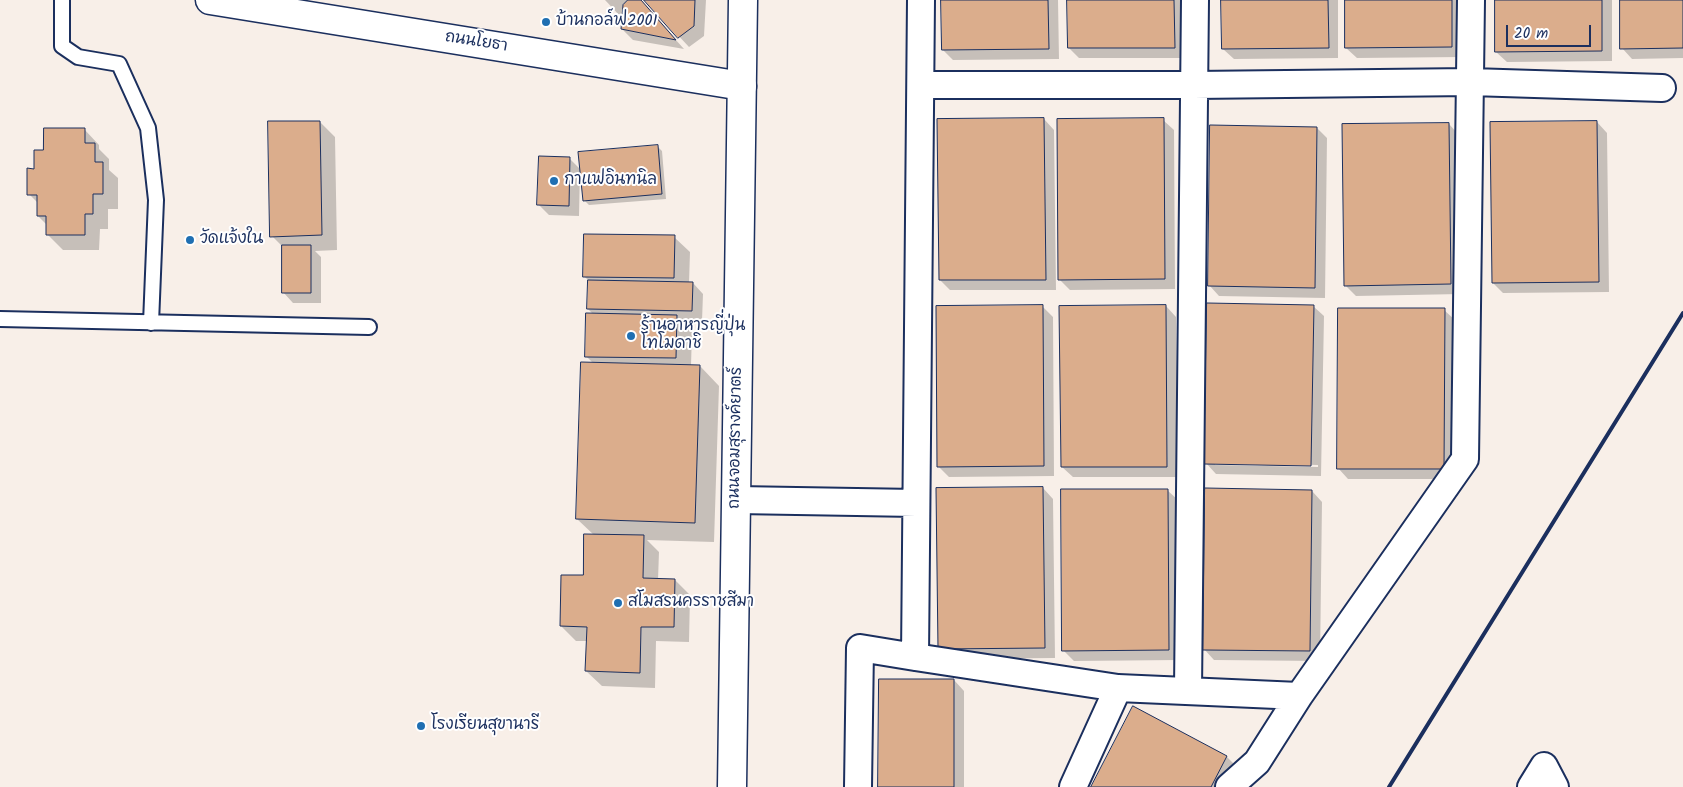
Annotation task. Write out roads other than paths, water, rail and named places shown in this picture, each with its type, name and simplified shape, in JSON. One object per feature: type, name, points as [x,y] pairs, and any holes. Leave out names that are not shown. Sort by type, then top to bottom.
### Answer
[{"type":"main road","name":"ถนนโยธา","points":[[210,0],[742,86]]},
{"type":"main road","name":"ถนนจอมสุรางค์ยาตร์","points":[[732,787],[744,0]]},
{"type":"street","points":[[915,657],[921,0]]},
{"type":"street","points":[[1188,690],[1194,0]]},
{"type":"street","points":[[1229,787],[1257,762],[1299,696],[1465,459],[1471,0]]},
{"type":"street","points":[[921,85],[1470,82],[1662,88]]},
{"type":"street","points":[[737,500],[916,503]]},
{"type":"street","points":[[858,787],[860,648],[1118,688],[1299,696]]},
{"type":"street","points":[[1072,787],[1118,688]]},
{"type":"street","points":[[1530,787],[1544,766],[1555,787]]},
{"type":"lane","points":[[62,0],[62,46],[78,57],[119,64],[148,128],[156,200],[151,323]]},
{"type":"lane","points":[[0,319],[369,327]]},
{"type":"railway","points":[[1389,787],[1683,313]]},
{"type":"place","name":"บ้านกอล์ฟ2001","points":[[546,22]]},
{"type":"place","name":"กาแฟอินทนิล","points":[[554,181]]},
{"type":"place","name":"วัดแจ้งใน","points":[[190,240]]},
{"type":"place","name":"ร้านอาหารญี่ปุ่น โทโมดาชิ","points":[[631,336]]},
{"type":"place","name":"สโมสรนครราชสีมา","points":[[618,603]]},
{"type":"place","name":"โรงเรียนสุขานารี","points":[[421,726]]}]
